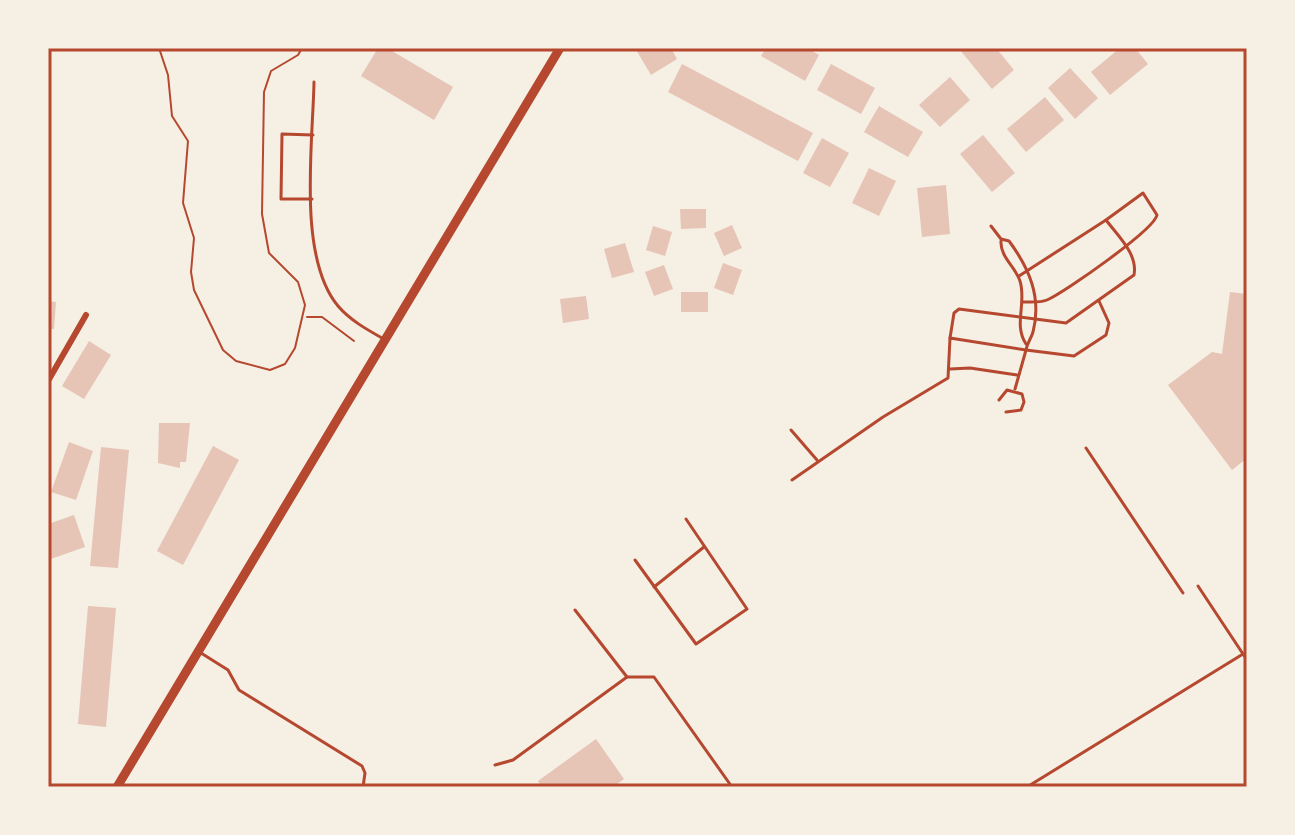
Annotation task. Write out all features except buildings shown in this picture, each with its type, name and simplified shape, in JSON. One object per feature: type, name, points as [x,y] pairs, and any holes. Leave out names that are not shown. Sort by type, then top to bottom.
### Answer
[{"type":"main road","points":[[117,787],[560,48]]},
{"type":"street","points":[[48,381],[86,315]]},
{"type":"lane","points":[[314,82],[312,199],[314,236],[321,272],[336,304],[355,322],[385,340]]},
{"type":"lane","points":[[312,199],[281,199],[281,186],[282,134],[313,135]]},
{"type":"lane","points":[[1018,277],[1143,193],[1157,220],[1046,300],[1022,302]]},
{"type":"lane","points":[[792,480],[883,417],[948,378],[950,338],[954,313],[959,309],[1066,323],[1134,275],[1135,260],[1106,220]]},
{"type":"lane","points":[[991,226],[1001,239],[1009,241],[1029,271],[1034,302],[1033,333],[1026,344],[1015,389]]},
{"type":"lane","points":[[1001,239],[1000,249],[1018,277],[1022,302],[1018,332],[1026,344]]},
{"type":"lane","points":[[950,338],[1067,357],[1081,353],[1106,335],[1108,329],[1099,301]]},
{"type":"lane","points":[[950,369],[970,368],[1017,375]]},
{"type":"lane","points":[[999,400],[1004,392],[1015,389]]},
{"type":"lane","points":[[1006,412],[1018,412],[1023,406],[1022,394],[1015,389]]},
{"type":"lane","points":[[791,430],[818,462]]},
{"type":"lane","points":[[1086,448],[1183,593]]},
{"type":"lane","points":[[635,560],[696,644],[747,609],[686,519]]},
{"type":"lane","points":[[1247,531],[1247,543]]},
{"type":"lane","points":[[654,587],[705,547]]},
{"type":"lane","points":[[1198,586],[1247,660]]},
{"type":"lane","points":[[575,610],[627,677]]},
{"type":"lane","points":[[197,651],[228,670],[239,690],[362,766],[365,773],[363,787]]},
{"type":"lane","points":[[1027,787],[1243,654]]},
{"type":"lane","points":[[495,765],[513,760],[627,677],[654,677],[732,787]]},
{"type":"path","points":[[159,48],[168,75],[172,116],[188,141],[183,203],[194,238],[191,280],[223,350],[251,367],[277,370],[295,348],[305,305],[298,282],[269,253],[262,214],[264,92],[271,71],[298,55],[302,48]]},
{"type":"path","points":[[304,317],[322,317],[354,341]]}]
